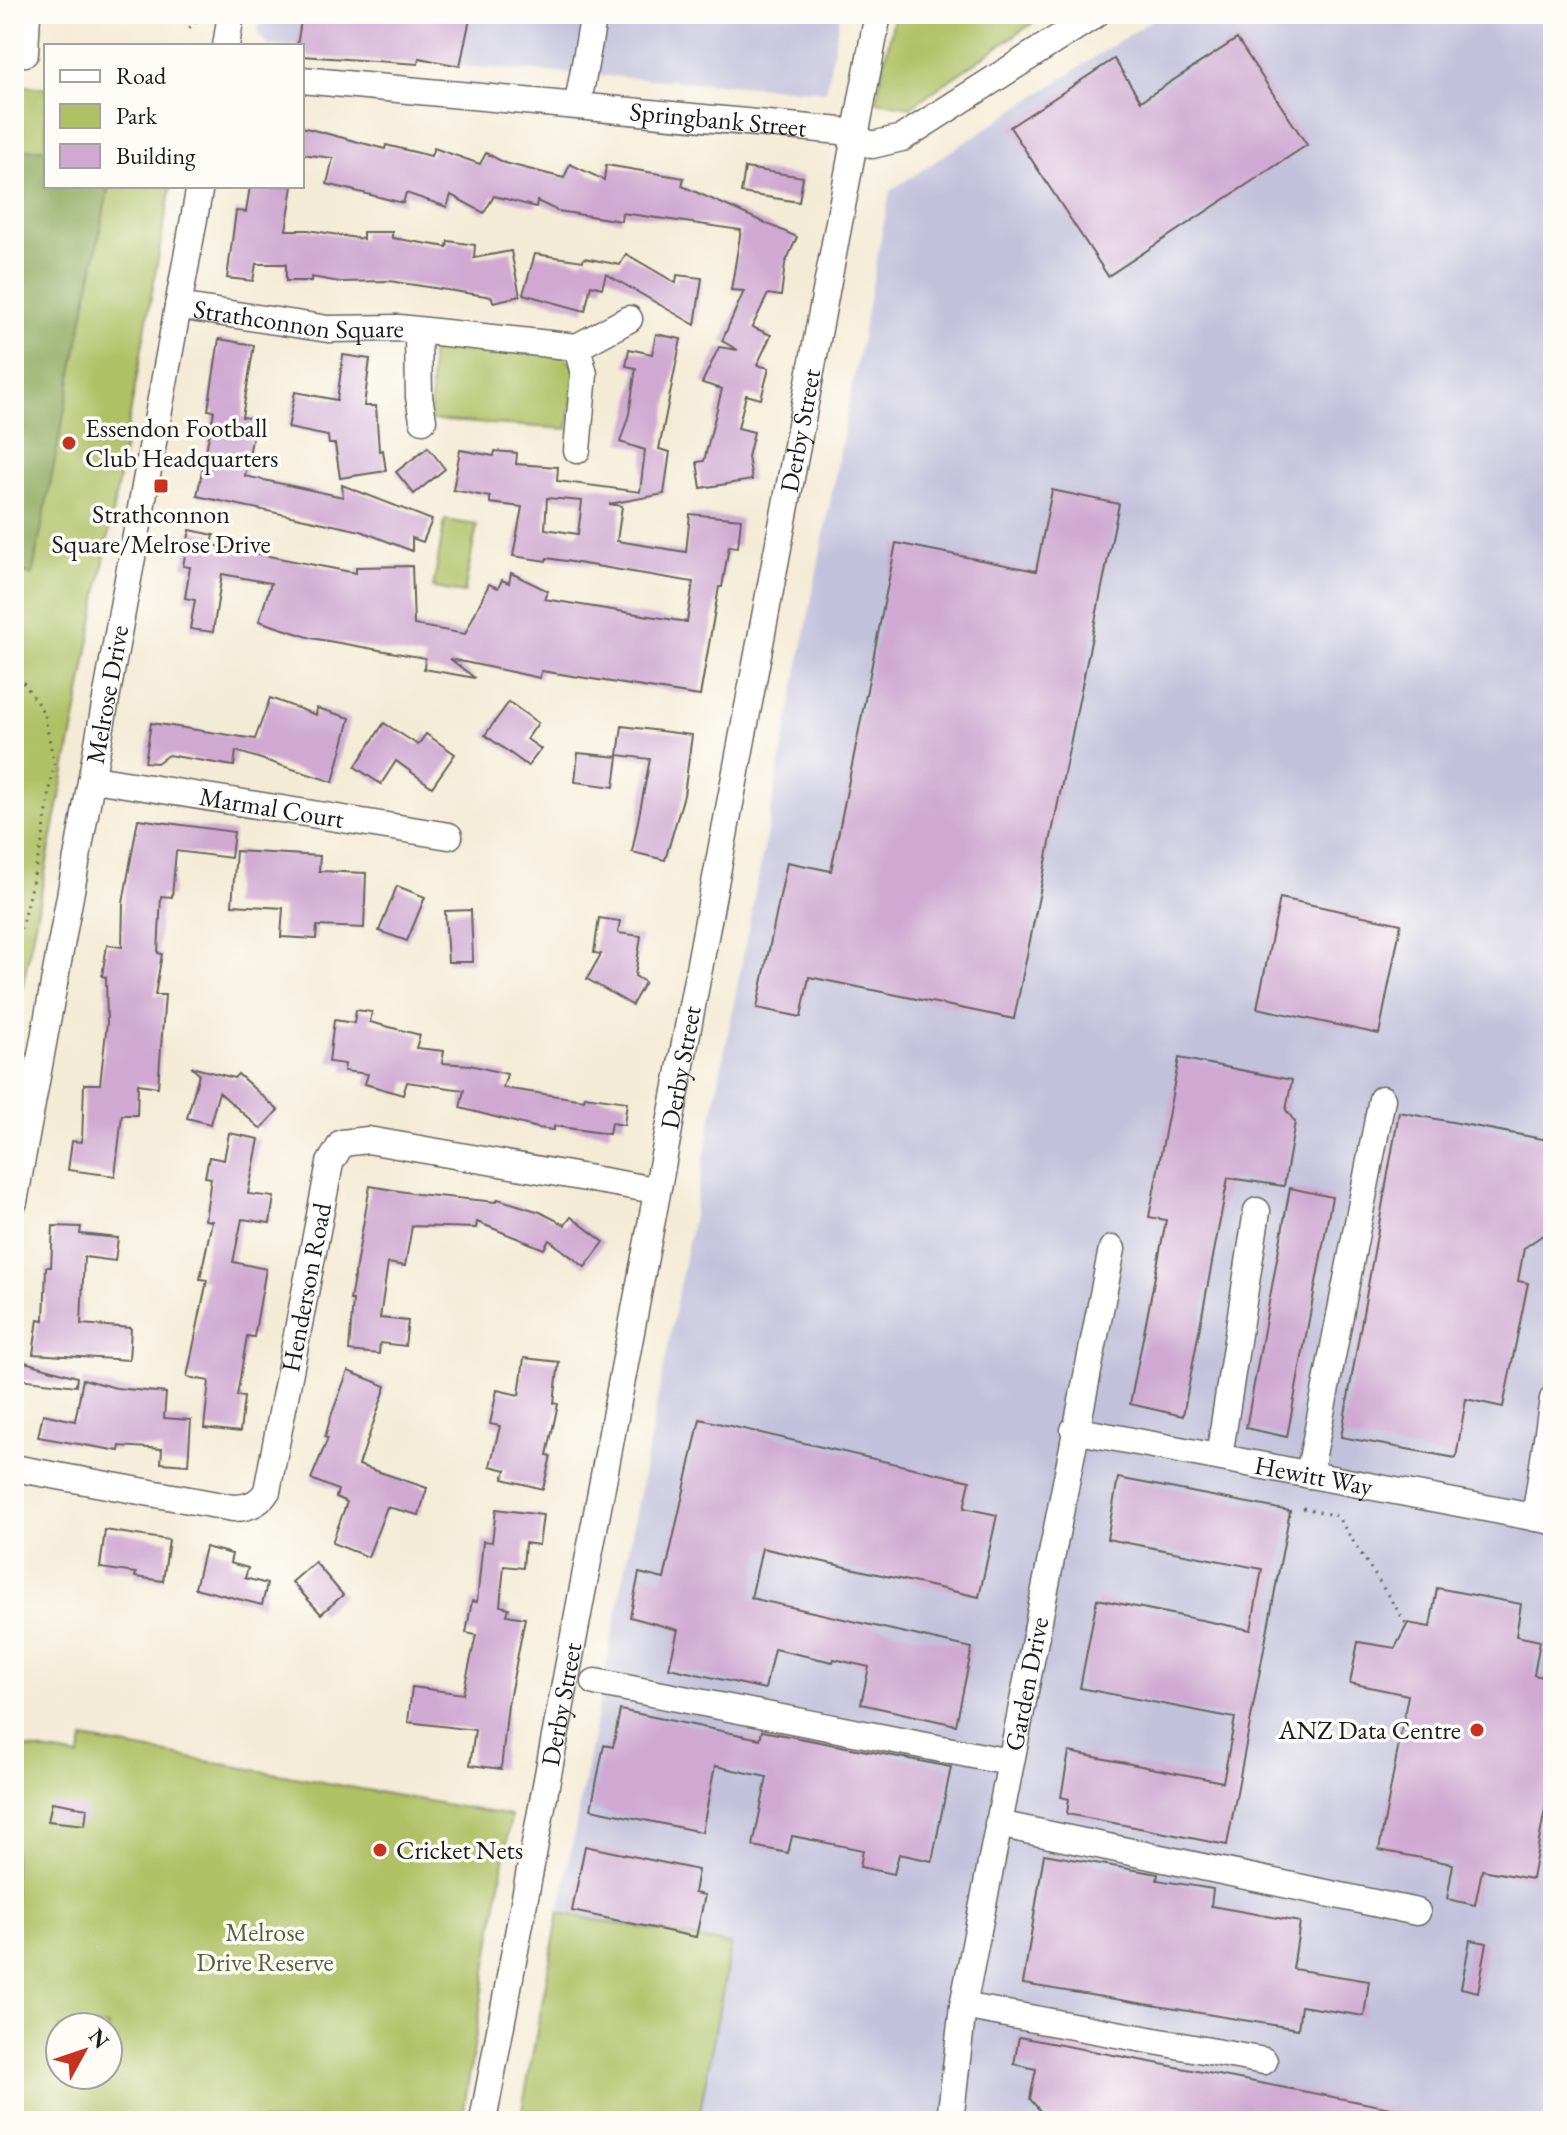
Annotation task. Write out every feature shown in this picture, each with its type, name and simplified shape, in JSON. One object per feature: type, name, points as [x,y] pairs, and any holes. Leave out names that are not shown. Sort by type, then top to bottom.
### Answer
[{"type":"street","points":[[27,14],[28,53]]},
{"type":"street","points":[[226,44],[231,14]]},
{"type":"street","points":[[578,103],[594,14]]},
{"type":"street","name":"Derby Street","points":[[483,2121],[655,1190],[827,296],[878,14]]},
{"type":"street","name":"Springbank Street","points":[[304,80],[578,103],[841,131],[872,145],[902,138],[1096,14]]},
{"type":"street","name":"Melrose Drive","points":[[14,1202],[94,779],[200,188]]},
{"type":"street","name":"Strathconnon Square","points":[[178,306],[328,329],[399,328],[577,347]]},
{"type":"street","points":[[577,450],[584,374],[577,347],[629,319]]},
{"type":"street","name":"Strathconnon Square","points":[[418,332],[419,397],[423,420]]},
{"type":"street","name":"Marmal Court","points":[[94,779],[449,836]]},
{"type":"street","points":[[1309,1475],[1382,1099]]},
{"type":"street","name":"Henderson Road","points":[[14,1468],[233,1508],[244,1508],[263,1498],[267,1491],[330,1163],[342,1143],[368,1140],[655,1190]]},
{"type":"street","points":[[1219,1457],[1257,1211]]},
{"type":"street","name":"Garden Drive","points":[[950,2121],[963,2006],[1112,1249]]},
{"type":"street","points":[[1544,1520],[1553,1399]]},
{"type":"street","name":"Hewitt Way","points":[[1074,1430],[1544,1520]]},
{"type":"street","points":[[595,1682],[1009,1762]]},
{"type":"street","points":[[998,1824],[1417,1912]]},
{"type":"street","points":[[963,2006],[1264,2061]]},
{"type":"path","points":[[189,28],[203,14]]},
{"type":"path","points":[[14,669],[44,713],[54,763],[43,838],[14,956]]},
{"type":"path","points":[[1303,1508],[1337,1516],[1409,1628]]},
{"type":"shaded area","points":[[262,14],[840,14],[826,91],[461,66],[436,61],[418,64],[304,56],[304,44],[266,44],[258,33]]},
{"type":"shaded area","points":[[1161,14],[1553,14],[1553,2121],[698,2121],[731,1945],[559,1913],[890,191]]},
{"type":"green space","points":[[895,14],[1046,14],[910,107],[876,101]]},
{"type":"green space","name":"Essendon Football Club Headquarters","points":[[14,85],[44,88],[44,188],[171,188],[79,700],[14,1030]]},
{"type":"green space","points":[[44,149],[44,188],[109,188],[32,576],[14,568],[14,150]]},
{"type":"green space","points":[[446,343],[563,354],[576,369],[568,429],[431,420],[431,355]]},
{"type":"green space","points":[[445,520],[477,525],[464,593],[433,588]]},
{"type":"green space","name":"Melrose Drive Reserve","points":[[84,1739],[511,1816],[462,2121],[14,2121],[14,1746],[79,1757]]},
{"type":"green space","points":[[559,1913],[731,1945],[698,2121],[520,2121]]},
{"type":"building","points":[[302,14],[471,14],[460,66],[419,58],[418,64],[304,56],[304,44],[297,44]]},
{"type":"building","points":[[1237,39],[1307,145],[1108,276],[1010,127],[1114,59],[1141,101]]},
{"type":"building","points":[[304,128],[385,149],[386,145],[431,156],[434,148],[480,164],[486,153],[505,163],[564,178],[570,164],[604,180],[606,165],[684,178],[682,186],[797,237],[785,264],[781,296],[768,294],[752,327],[771,335],[757,365],[769,368],[761,399],[746,395],[738,428],[754,432],[748,457],[752,480],[701,488],[697,462],[704,461],[722,389],[702,383],[719,347],[738,350],[722,341],[744,291],[731,290],[741,230],[622,213],[621,221],[558,211],[537,201],[536,207],[494,196],[484,213],[451,195],[447,207],[406,193],[403,203],[327,184],[333,158],[304,154]]},
{"type":"building","points":[[745,168],[803,177],[799,202],[741,193]]},
{"type":"building","points":[[250,188],[293,188],[286,230],[308,230],[363,239],[363,232],[392,232],[392,238],[447,247],[448,241],[475,245],[474,258],[511,251],[520,296],[493,302],[492,297],[389,281],[340,282],[311,277],[311,281],[286,281],[286,264],[256,264],[253,281],[227,278],[236,211],[246,212]]},
{"type":"building","points":[[535,254],[620,265],[626,254],[676,283],[677,275],[702,278],[695,325],[606,274],[602,288],[591,285],[585,311],[523,294]]},
{"type":"building","points":[[656,334],[681,339],[659,449],[670,452],[664,494],[609,504],[622,506],[617,541],[686,552],[690,514],[741,519],[738,547],[729,546],[722,587],[719,587],[700,696],[541,671],[540,678],[450,659],[475,678],[424,669],[425,658],[311,638],[259,621],[271,583],[222,574],[213,632],[190,629],[195,600],[185,598],[190,567],[183,566],[190,530],[214,535],[212,545],[356,573],[356,567],[412,566],[414,625],[465,634],[489,584],[498,588],[502,580],[509,583],[511,573],[548,591],[544,599],[687,622],[693,582],[547,558],[546,561],[513,556],[522,507],[490,503],[490,497],[453,490],[460,450],[494,456],[495,451],[517,453],[516,464],[558,467],[557,481],[640,492],[645,450],[620,442],[629,414],[636,368],[626,366],[629,349],[652,354]],"holes":[[[547,498],[582,501],[578,534],[545,529]]]},
{"type":"building","points":[[219,339],[254,345],[242,417],[256,419],[245,476],[343,497],[342,485],[432,520],[423,542],[412,538],[412,551],[361,531],[197,496],[214,411],[208,410]]},
{"type":"building","points":[[343,355],[370,359],[364,406],[376,406],[379,451],[383,450],[386,471],[340,478],[335,444],[329,444],[328,436],[288,428],[295,392],[337,400]]},
{"type":"building","points":[[428,447],[445,469],[414,494],[396,472]]},
{"type":"building","points":[[1052,490],[1119,504],[1014,1019],[809,977],[801,1017],[757,1008],[787,862],[831,871],[896,543],[1036,571]]},
{"type":"building","points":[[270,698],[316,715],[317,708],[350,718],[333,782],[236,751],[234,766],[168,755],[157,763],[145,762],[151,723],[255,739]]},
{"type":"building","points":[[509,702],[538,723],[527,739],[541,749],[528,766],[485,735]]},
{"type":"building","points":[[384,723],[418,745],[426,734],[455,754],[432,787],[396,761],[381,784],[355,767]]},
{"type":"building","points":[[622,726],[692,735],[684,795],[665,860],[632,852],[650,759],[618,755]]},
{"type":"building","points":[[578,753],[618,757],[614,787],[575,782]]},
{"type":"building","points":[[138,819],[234,832],[231,858],[176,851],[172,897],[161,896],[158,953],[162,954],[155,995],[165,995],[158,1087],[138,1084],[137,1115],[122,1115],[115,1176],[68,1170],[72,1141],[82,1142],[84,1084],[100,1084],[107,1023],[106,977],[102,976],[107,945],[122,947],[123,903]]},
{"type":"building","points":[[236,851],[320,856],[319,871],[366,873],[364,928],[317,926],[316,939],[281,937],[283,908],[232,905]]},
{"type":"building","points":[[397,886],[425,897],[407,941],[379,931]]},
{"type":"building","points":[[1280,898],[1401,924],[1379,1034],[1257,1008]]},
{"type":"building","points":[[471,910],[473,962],[448,962],[445,911]]},
{"type":"building","points":[[599,918],[620,921],[618,933],[641,936],[635,976],[645,982],[632,1005],[587,979],[601,954],[594,953]]},
{"type":"building","points":[[356,1010],[372,1012],[370,1022],[420,1035],[416,1048],[444,1051],[442,1063],[470,1065],[507,1074],[503,1088],[584,1100],[585,1096],[627,1102],[624,1125],[611,1123],[609,1134],[554,1126],[554,1130],[538,1128],[460,1108],[464,1090],[407,1082],[403,1095],[365,1084],[368,1074],[344,1071],[345,1064],[329,1062],[334,1020],[354,1023]]},
{"type":"building","points":[[1179,1058],[1292,1080],[1286,1110],[1295,1122],[1284,1186],[1228,1178],[1183,1416],[1130,1404],[1166,1220],[1149,1217]]},
{"type":"building","points":[[191,1067],[234,1078],[238,1074],[278,1110],[261,1129],[219,1092],[210,1124],[187,1118],[199,1074]]},
{"type":"building","points":[[1399,1112],[1553,1141],[1553,1228],[1524,1248],[1518,1281],[1528,1283],[1503,1407],[1466,1399],[1456,1458],[1341,1437]]},
{"type":"building","points":[[229,1133],[259,1139],[248,1194],[274,1197],[270,1223],[242,1219],[233,1262],[266,1269],[254,1337],[247,1336],[237,1396],[244,1397],[240,1432],[204,1428],[209,1381],[187,1377],[207,1280],[200,1279],[212,1221],[205,1220],[211,1178],[205,1177],[209,1157],[224,1160]]},
{"type":"building","points":[[370,1186],[417,1194],[496,1202],[498,1199],[540,1212],[565,1225],[571,1217],[604,1242],[585,1267],[549,1240],[544,1249],[477,1222],[476,1228],[412,1226],[405,1266],[388,1263],[380,1318],[408,1321],[405,1346],[380,1343],[379,1354],[349,1351],[353,1300],[350,1300]]},
{"type":"building","points":[[1290,1188],[1332,1197],[1287,1437],[1246,1428]]},
{"type":"building","points":[[53,1226],[81,1227],[80,1234],[118,1238],[115,1261],[84,1257],[81,1324],[131,1328],[129,1360],[33,1354],[38,1319],[44,1320],[46,1267],[51,1267]]},
{"type":"building","points":[[524,1358],[559,1362],[554,1403],[558,1404],[543,1489],[503,1479],[506,1470],[490,1466],[500,1426],[490,1424],[497,1390],[519,1395]]},
{"type":"building","points":[[21,1361],[77,1377],[76,1386],[19,1379]]},
{"type":"building","points":[[348,1371],[386,1386],[359,1465],[427,1488],[419,1515],[387,1507],[368,1557],[332,1543],[347,1502],[336,1497],[338,1490],[311,1479],[328,1438],[325,1437],[331,1416]]},
{"type":"building","points":[[83,1379],[116,1388],[166,1393],[164,1418],[191,1420],[188,1465],[161,1463],[162,1449],[120,1446],[119,1451],[38,1437],[43,1414],[75,1421]]},
{"type":"building","points":[[700,1419],[970,1481],[964,1508],[997,1515],[979,1597],[762,1548],[751,1598],[972,1648],[956,1725],[861,1704],[869,1667],[834,1659],[833,1662],[774,1649],[765,1689],[669,1668],[678,1630],[630,1617],[639,1573],[664,1579]]},
{"type":"building","points":[[1118,1478],[1290,1511],[1227,1845],[1067,1814],[1069,1799],[1061,1797],[1069,1752],[1223,1782],[1235,1718],[1080,1688],[1097,1599],[1251,1630],[1262,1569],[1107,1539]]},
{"type":"building","points":[[496,1509],[543,1515],[539,1545],[525,1543],[523,1568],[504,1566],[500,1606],[509,1608],[507,1615],[525,1618],[508,1705],[501,1769],[470,1765],[475,1730],[408,1722],[412,1687],[463,1694],[476,1635],[466,1633],[472,1601],[477,1602],[483,1541],[492,1542]]},
{"type":"building","points":[[105,1530],[169,1540],[163,1581],[100,1568]]},
{"type":"building","points":[[205,1547],[232,1554],[230,1563],[248,1568],[245,1578],[267,1584],[262,1605],[195,1588]]},
{"type":"building","points":[[315,1562],[343,1595],[321,1614],[292,1582]]},
{"type":"building","name":"ANZ Data Centre","points":[[1437,1588],[1521,1604],[1516,1636],[1540,1641],[1534,1675],[1553,1679],[1553,1766],[1532,1879],[1482,1870],[1475,1905],[1447,1899],[1453,1864],[1379,1850],[1408,1695],[1350,1683],[1358,1642],[1395,1648],[1408,1623],[1430,1627]]},
{"type":"building","points":[[620,1710],[760,1739],[762,1731],[951,1767],[932,1861],[899,1854],[894,1874],[860,1867],[863,1850],[792,1836],[788,1853],[753,1846],[767,1777],[715,1766],[702,1832],[591,1809],[604,1745],[613,1747]]},
{"type":"building","points":[[52,1802],[87,1808],[85,1825],[48,1821]]},
{"type":"building","points":[[585,1846],[698,1870],[694,1893],[705,1895],[696,1937],[572,1911]]},
{"type":"building","points":[[1044,1854],[1158,1874],[1157,1880],[1213,1889],[1211,1906],[1300,1922],[1293,1969],[1369,1981],[1364,2016],[1301,2006],[1298,2029],[1023,1984]]},
{"type":"building","points":[[1470,1940],[1487,1943],[1478,1992],[1461,1988]]},
{"type":"building","points":[[1019,2037],[1417,2113],[1417,2121],[1047,2119],[1030,2099],[1036,2069],[1014,2064]]},
{"type":"place","name":"Essendon Football Club Headquarters","points":[[69,443]]},
{"type":"place","name":"Strathconnon Square/Melrose Drive","points":[[161,486]]},
{"type":"place","name":"ANZ Data Centre","points":[[1477,1730]]},
{"type":"place","name":"Cricket Nets","points":[[380,1850]]}]
